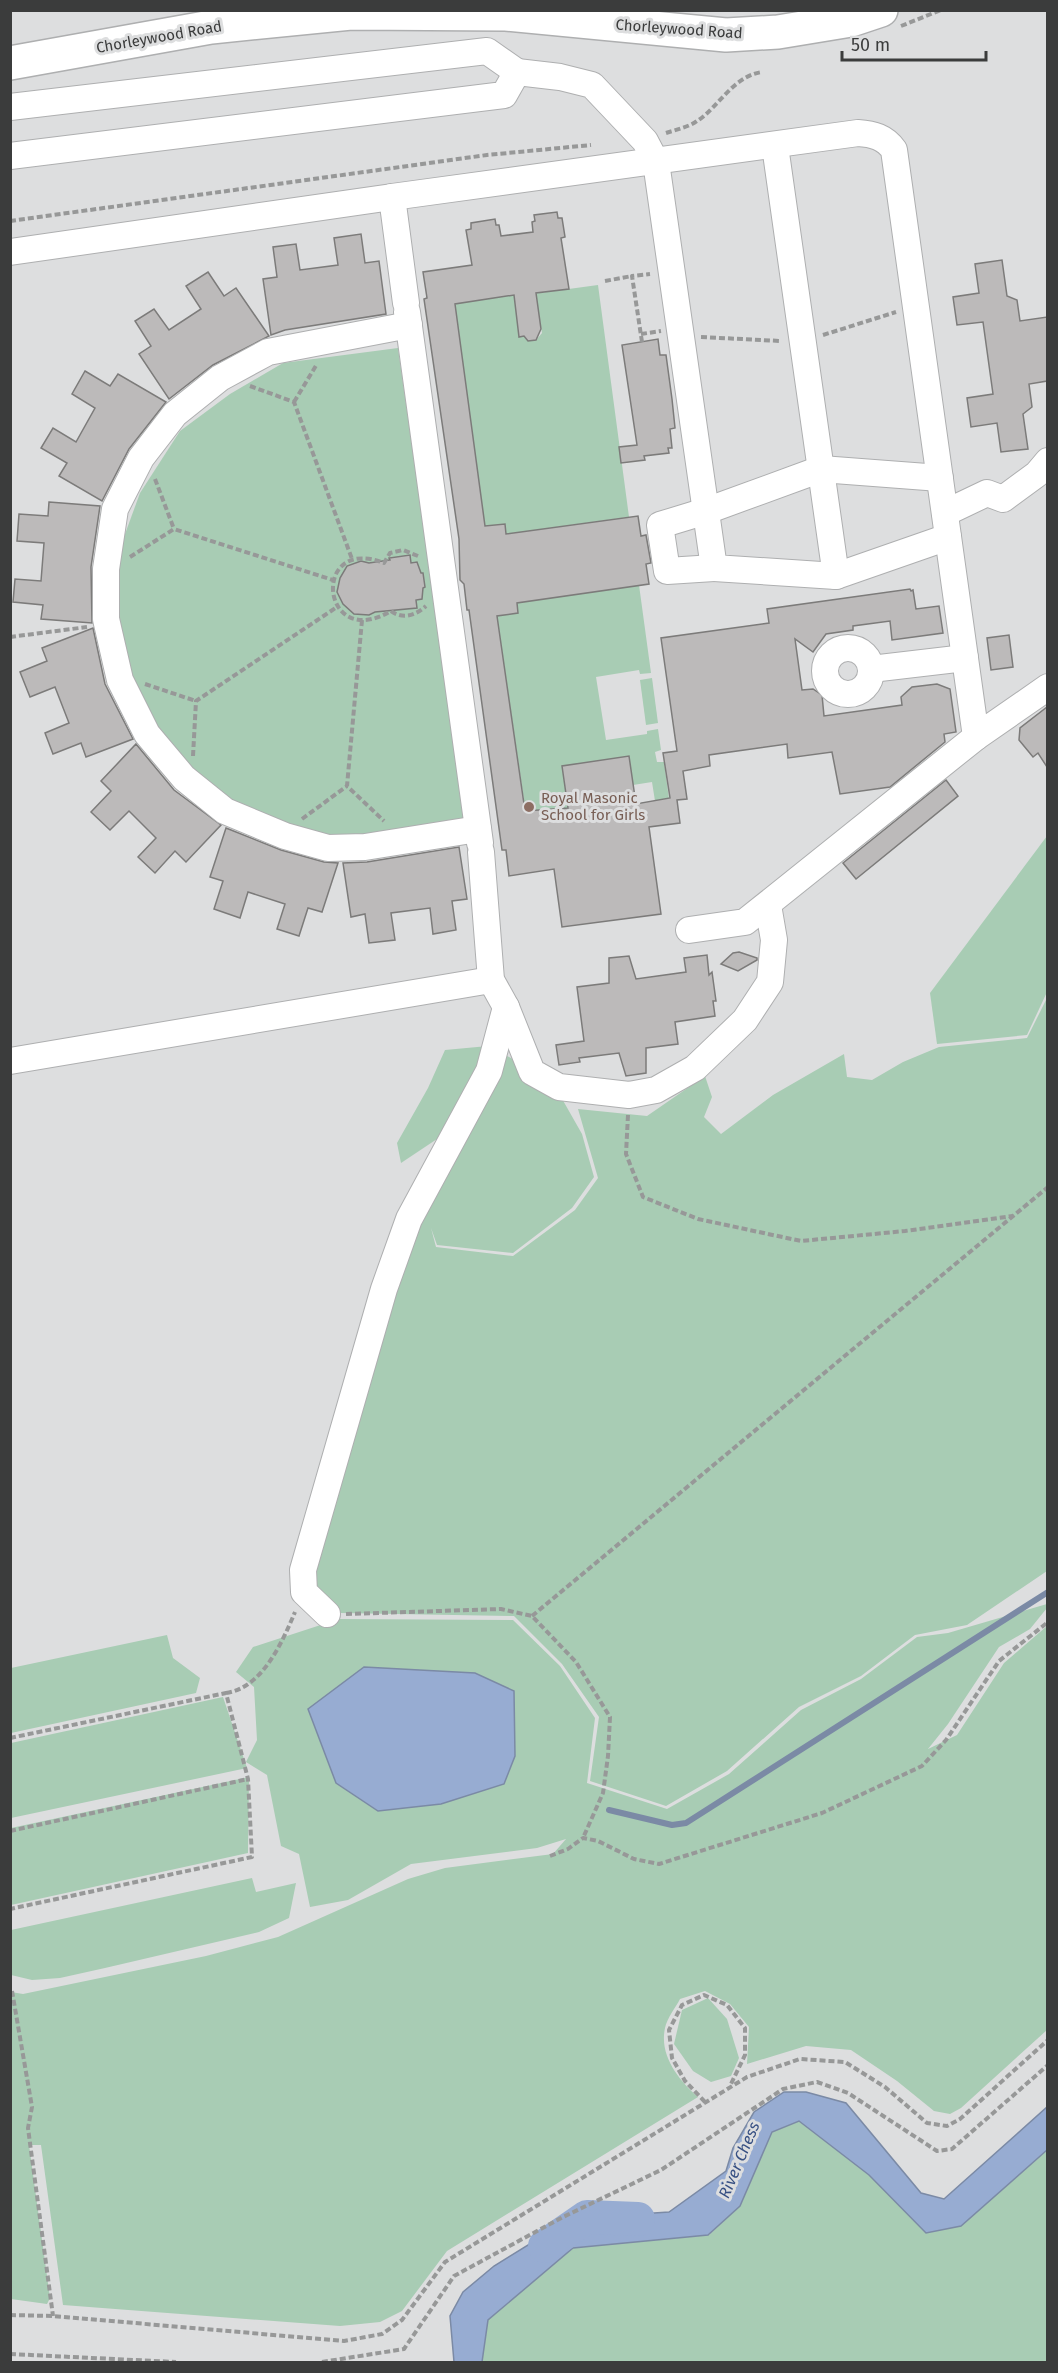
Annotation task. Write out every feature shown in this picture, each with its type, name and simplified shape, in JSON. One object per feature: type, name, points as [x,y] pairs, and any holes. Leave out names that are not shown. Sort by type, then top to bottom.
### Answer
[{"type":"main road","name":"Chorleywood Road","points":[[10,63],[212,19],[351,13],[506,14],[666,30],[745,34],[778,32],[851,20],[881,10]]},
{"type":"lane","points":[[10,107],[487,51],[517,72],[560,77],[592,85],[651,152],[671,270],[714,568]]},
{"type":"lane","points":[[10,156],[504,95],[517,72]]},
{"type":"lane","points":[[10,252],[392,197],[651,152],[775,146],[868,134],[889,142],[894,150],[976,737]]},
{"type":"lane","points":[[775,146],[836,576]]},
{"type":"lane","points":[[392,197],[437,579],[480,841],[491,980],[506,1007],[532,1072],[559,1087],[629,1095],[656,1090],[695,1068],[745,1020],[770,982],[774,940],[768,905]]},
{"type":"lane","points":[[407,314],[331,339],[268,351],[224,376],[175,414],[145,454],[115,509],[107,572],[106,619],[120,676],[147,734],[184,778],[225,811],[281,834],[328,848],[365,847],[404,841],[480,841]]},
{"type":"lane","points":[[940,478],[821,469],[706,511],[660,525],[667,571],[714,568],[836,576],[946,525],[987,493],[1003,499],[1036,474],[1047,461]]},
{"type":"lane","points":[[871,669],[965,658]]},
{"type":"lane","points":[[689,930],[745,922],[976,737],[1047,687]]},
{"type":"lane","points":[[10,1061],[491,980]]},
{"type":"lane","points":[[327,1614],[304,1592],[303,1570],[384,1289],[410,1219],[489,1071],[506,1007]]},
{"type":"path","points":[[651,152],[698,121],[723,96],[753,74],[762,72]]},
{"type":"path","points":[[10,221],[487,155],[600,145]]},
{"type":"path","points":[[605,281],[671,270]]},
{"type":"path","points":[[632,276],[642,342]]},
{"type":"path","points":[[294,402],[331,339]]},
{"type":"path","points":[[224,376],[294,402],[352,560]]},
{"type":"path","points":[[145,454],[174,529]]},
{"type":"path","points":[[107,572],[174,529]]},
{"type":"path","points":[[174,529],[333,580]]},
{"type":"path","points":[[410,551],[428,566],[437,579],[430,601],[421,611],[406,616],[391,611],[375,619],[362,620],[345,615],[337,607],[333,597],[333,580],[340,567],[352,560],[369,557],[384,563],[390,553],[410,551]]},
{"type":"path","points":[[196,701],[337,607]]},
{"type":"path","points":[[281,834],[347,786],[362,620]]},
{"type":"path","points":[[10,637],[88,627]]},
{"type":"path","points":[[120,676],[196,701]]},
{"type":"path","points":[[192,784],[196,701]]},
{"type":"path","points":[[347,786],[404,841]]},
{"type":"path","points":[[629,1095],[626,1154],[643,1197],[699,1219],[801,1242],[1014,1216]]},
{"type":"path","points":[[532,1616],[1047,1187]]},
{"type":"path","points":[[10,1738],[239,1691],[264,1671],[289,1627],[304,1592]]},
{"type":"path","points":[[327,1614],[501,1610],[532,1616],[576,1662],[609,1717],[608,1755],[603,1793],[583,1838],[568,1849],[550,1856]]},
{"type":"path","points":[[583,1838],[598,1841],[634,1859],[659,1864],[822,1814],[922,1766],[946,1740],[999,1661],[1047,1622]]},
{"type":"path","points":[[10,1909],[252,1857],[248,1779],[226,1693]]},
{"type":"path","points":[[10,1830],[248,1779]]},
{"type":"path","points":[[12,1991],[32,2107],[28,2128],[53,2316]]},
{"type":"path","points":[[705,2102],[685,2080],[672,2058],[669,2030],[682,2005],[704,1995],[727,2005],[745,2028],[745,2055],[730,2087]]},
{"type":"path","points":[[10,2315],[53,2316],[344,2341],[382,2334],[402,2320],[445,2262],[747,2077],[800,2059],[844,2062],[885,2087],[927,2123],[947,2126],[960,2120],[1047,2040]]},
{"type":"path","points":[[322,2362],[404,2349],[454,2276],[563,2217],[661,2170],[783,2089],[817,2082],[848,2093],[937,2151],[952,2149],[1047,2065]]},
{"type":"path","points":[[10,2354],[176,2362]]},
{"type":"green space","points":[[598,285],[629,517],[506,534],[505,524],[485,526],[455,306],[457,303],[520,294],[519,337],[524,336],[528,341],[536,340],[542,333],[537,302],[532,294]]},
{"type":"green space","points":[[398,348],[466,823],[328,838],[224,800],[155,731],[135,691],[116,626],[121,545],[140,493],[180,431],[230,394],[283,363]]},
{"type":"green space","points":[[639,585],[651,673],[640,674],[639,670],[596,677],[606,740],[647,734],[647,731],[658,729],[661,750],[655,752],[657,762],[664,762],[669,799],[655,801],[652,782],[633,785],[562,766],[571,831],[548,809],[540,810],[527,821],[497,616],[517,603]]},
{"type":"green space","points":[[652,678],[658,723],[646,725],[640,680]]},
{"type":"green space","points":[[1047,836],[1047,992],[1027,1035],[937,1044],[930,993]]},
{"type":"green space","points":[[1047,998],[1047,1571],[967,1625],[915,1635],[861,1676],[799,1707],[727,1771],[666,1806],[590,1781],[599,1717],[562,1664],[514,1616],[341,1613],[318,1597],[311,1577],[394,1275],[446,1133],[401,1163],[397,1143],[428,1088],[445,1050],[488,1046],[511,1058],[561,1097],[582,1134],[594,1177],[572,1208],[513,1253],[437,1245],[431,1228],[436,1247],[513,1256],[575,1210],[598,1178],[578,1109],[647,1116],[705,1076],[712,1097],[704,1117],[721,1134],[773,1095],[844,1054],[847,1077],[872,1080],[903,1062],[939,1047],[1027,1038]]},
{"type":"green space","points":[[1047,1604],[1047,1608],[1030,1629],[999,1647],[948,1724],[928,1749],[957,1735],[1004,1663],[1047,1626],[1047,2030],[961,2108],[950,2114],[934,2111],[897,2081],[851,2050],[806,2046],[747,2064],[749,2027],[730,2004],[705,1991],[680,1999],[666,2024],[664,2038],[672,2067],[698,2097],[447,2251],[402,2311],[380,2322],[340,2326],[63,2305],[41,2145],[29,2145],[50,2298],[47,2304],[11,2299],[11,1992],[23,1994],[206,1956],[278,1937],[408,1879],[445,1868],[553,1854],[566,1839],[537,1848],[411,1864],[348,1900],[310,1907],[299,1854],[281,1846],[267,1775],[246,1762],[257,1740],[254,1687],[236,1672],[253,1647],[339,1619],[513,1620],[560,1666],[595,1718],[587,1783],[667,1809],[729,1774],[801,1710],[861,1679],[917,1637],[948,1633]]},
{"type":"green space","points":[[167,1635],[173,1658],[200,1678],[196,1693],[11,1733],[11,1668]]},
{"type":"green space","points":[[223,1697],[247,1768],[11,1818],[11,1743]]},
{"type":"green space","points":[[249,1777],[248,1853],[11,1905],[11,1828]]},
{"type":"green space","points":[[252,1878],[256,1892],[296,1883],[289,1918],[259,1932],[60,1978],[32,1980],[11,1975],[11,1930]]},
{"type":"green space","points":[[708,1998],[727,2019],[739,2058],[731,2076],[711,2082],[693,2071],[674,2044],[682,2010]]},
{"type":"green space","points":[[799,2121],[869,2175],[926,2233],[961,2226],[1047,2150],[1047,2362],[482,2362],[488,2320],[573,2248],[709,2235],[740,2206],[772,2132]]},
{"type":"water","points":[[364,1667],[475,1673],[514,1691],[515,1756],[504,1784],[441,1804],[378,1811],[336,1783],[308,1709]]},
{"type":"water","points":[[784,2092],[806,2092],[846,2103],[921,2193],[944,2199],[1047,2107],[1047,2150],[961,2226],[926,2233],[869,2175],[799,2121],[772,2132],[740,2206],[708,2235],[573,2248],[488,2320],[482,2362],[454,2362],[450,2316],[463,2292],[494,2266],[554,2229],[594,2217],[669,2212],[726,2171],[733,2148],[754,2112]]},
{"type":"building","points":[[557,212],[558,218],[562,218],[565,237],[561,238],[569,289],[536,293],[541,329],[536,340],[528,341],[524,336],[519,337],[514,295],[455,304],[485,526],[505,524],[506,534],[638,516],[641,536],[646,535],[651,563],[646,564],[649,584],[517,603],[518,613],[497,616],[525,811],[568,808],[562,766],[629,756],[636,804],[670,798],[663,753],[677,751],[661,638],[769,623],[767,609],[910,589],[913,590],[916,609],[939,606],[943,633],[892,640],[890,621],[853,626],[853,630],[826,634],[813,652],[795,639],[802,690],[813,689],[822,695],[824,716],[902,705],[901,697],[912,687],[937,684],[950,689],[956,732],[944,734],[945,742],[890,787],[840,794],[832,752],[788,758],[787,744],[709,755],[710,766],[683,771],[687,799],[677,800],[680,823],[649,827],[661,914],[562,927],[554,869],[509,876],[506,850],[502,850],[469,610],[467,610],[464,584],[460,580],[459,539],[424,299],[427,298],[423,272],[472,265],[466,230],[471,229],[471,223],[495,219],[501,236],[533,232],[534,215]]},
{"type":"building","points":[[361,234],[365,263],[379,261],[386,314],[285,330],[271,335],[263,279],[277,277],[273,247],[296,244],[300,270],[338,265],[334,238]]},
{"type":"building","points":[[1002,260],[1007,296],[1017,300],[1020,321],[1047,317],[1047,381],[1029,384],[1032,407],[1023,414],[1028,449],[1001,452],[997,423],[971,427],[967,398],[993,394],[983,322],[957,325],[953,297],[979,293],[975,264]]},
{"type":"building","points":[[208,272],[224,296],[236,288],[269,336],[213,365],[169,399],[139,354],[151,346],[135,321],[154,309],[169,330],[201,309],[186,286]]},
{"type":"building","points":[[658,339],[660,355],[666,355],[672,399],[675,428],[670,429],[672,448],[668,448],[669,453],[644,456],[645,460],[621,463],[619,447],[637,445],[622,345]]},
{"type":"building","points":[[85,371],[110,386],[118,374],[166,402],[129,449],[102,501],[59,476],[67,463],[41,448],[53,428],[76,442],[95,408],[72,394]]},
{"type":"building","points":[[49,502],[100,506],[91,567],[92,623],[41,619],[43,605],[13,602],[15,579],[41,581],[44,543],[17,541],[19,514],[48,516]]},
{"type":"building","points":[[410,555],[411,563],[417,562],[423,573],[425,587],[422,599],[416,600],[417,608],[375,612],[369,615],[354,614],[343,604],[337,592],[340,578],[347,566],[361,561],[369,563]]},
{"type":"building","points":[[93,628],[105,684],[133,739],[86,757],[81,743],[53,754],[45,733],[69,723],[55,687],[30,697],[20,672],[47,661],[42,648]]},
{"type":"building","points":[[1009,635],[1013,667],[991,670],[987,638]]},
{"type":"building","points":[[1047,707],[1047,767],[1038,753],[1033,757],[1019,740],[1020,728]]},
{"type":"building","points":[[136,744],[174,790],[221,825],[186,862],[175,851],[155,873],[138,857],[156,838],[129,811],[110,830],[91,812],[111,791],[101,781]]},
{"type":"building","points":[[946,780],[958,796],[856,879],[843,863]]},
{"type":"building","points":[[226,828],[281,850],[324,862],[338,863],[322,912],[308,908],[299,936],[277,929],[285,904],[248,892],[240,918],[214,909],[223,881],[210,877]]},
{"type":"building","points":[[459,847],[467,899],[452,901],[456,930],[433,934],[430,908],[391,913],[395,940],[369,943],[365,914],[351,917],[343,863],[367,862]]},
{"type":"building","points":[[739,952],[757,958],[757,960],[738,971],[721,964],[733,953]]},
{"type":"building","points":[[707,955],[709,975],[712,972],[716,1001],[713,1001],[715,1016],[675,1022],[678,1044],[646,1048],[646,1073],[626,1076],[619,1053],[579,1058],[580,1062],[559,1065],[556,1045],[584,1041],[577,987],[609,983],[609,958],[629,956],[636,979],[686,972],[684,958]]},
{"type":"waterway","points":[[609,1810],[672,1825],[686,1823],[1048,1592]]},
{"type":"waterway","name":"River Chess","points":[[545,2246],[587,2217],[638,2219]]},
{"type":"place","name":"Royal Masonic School for Girls","points":[[529,807]]}]
